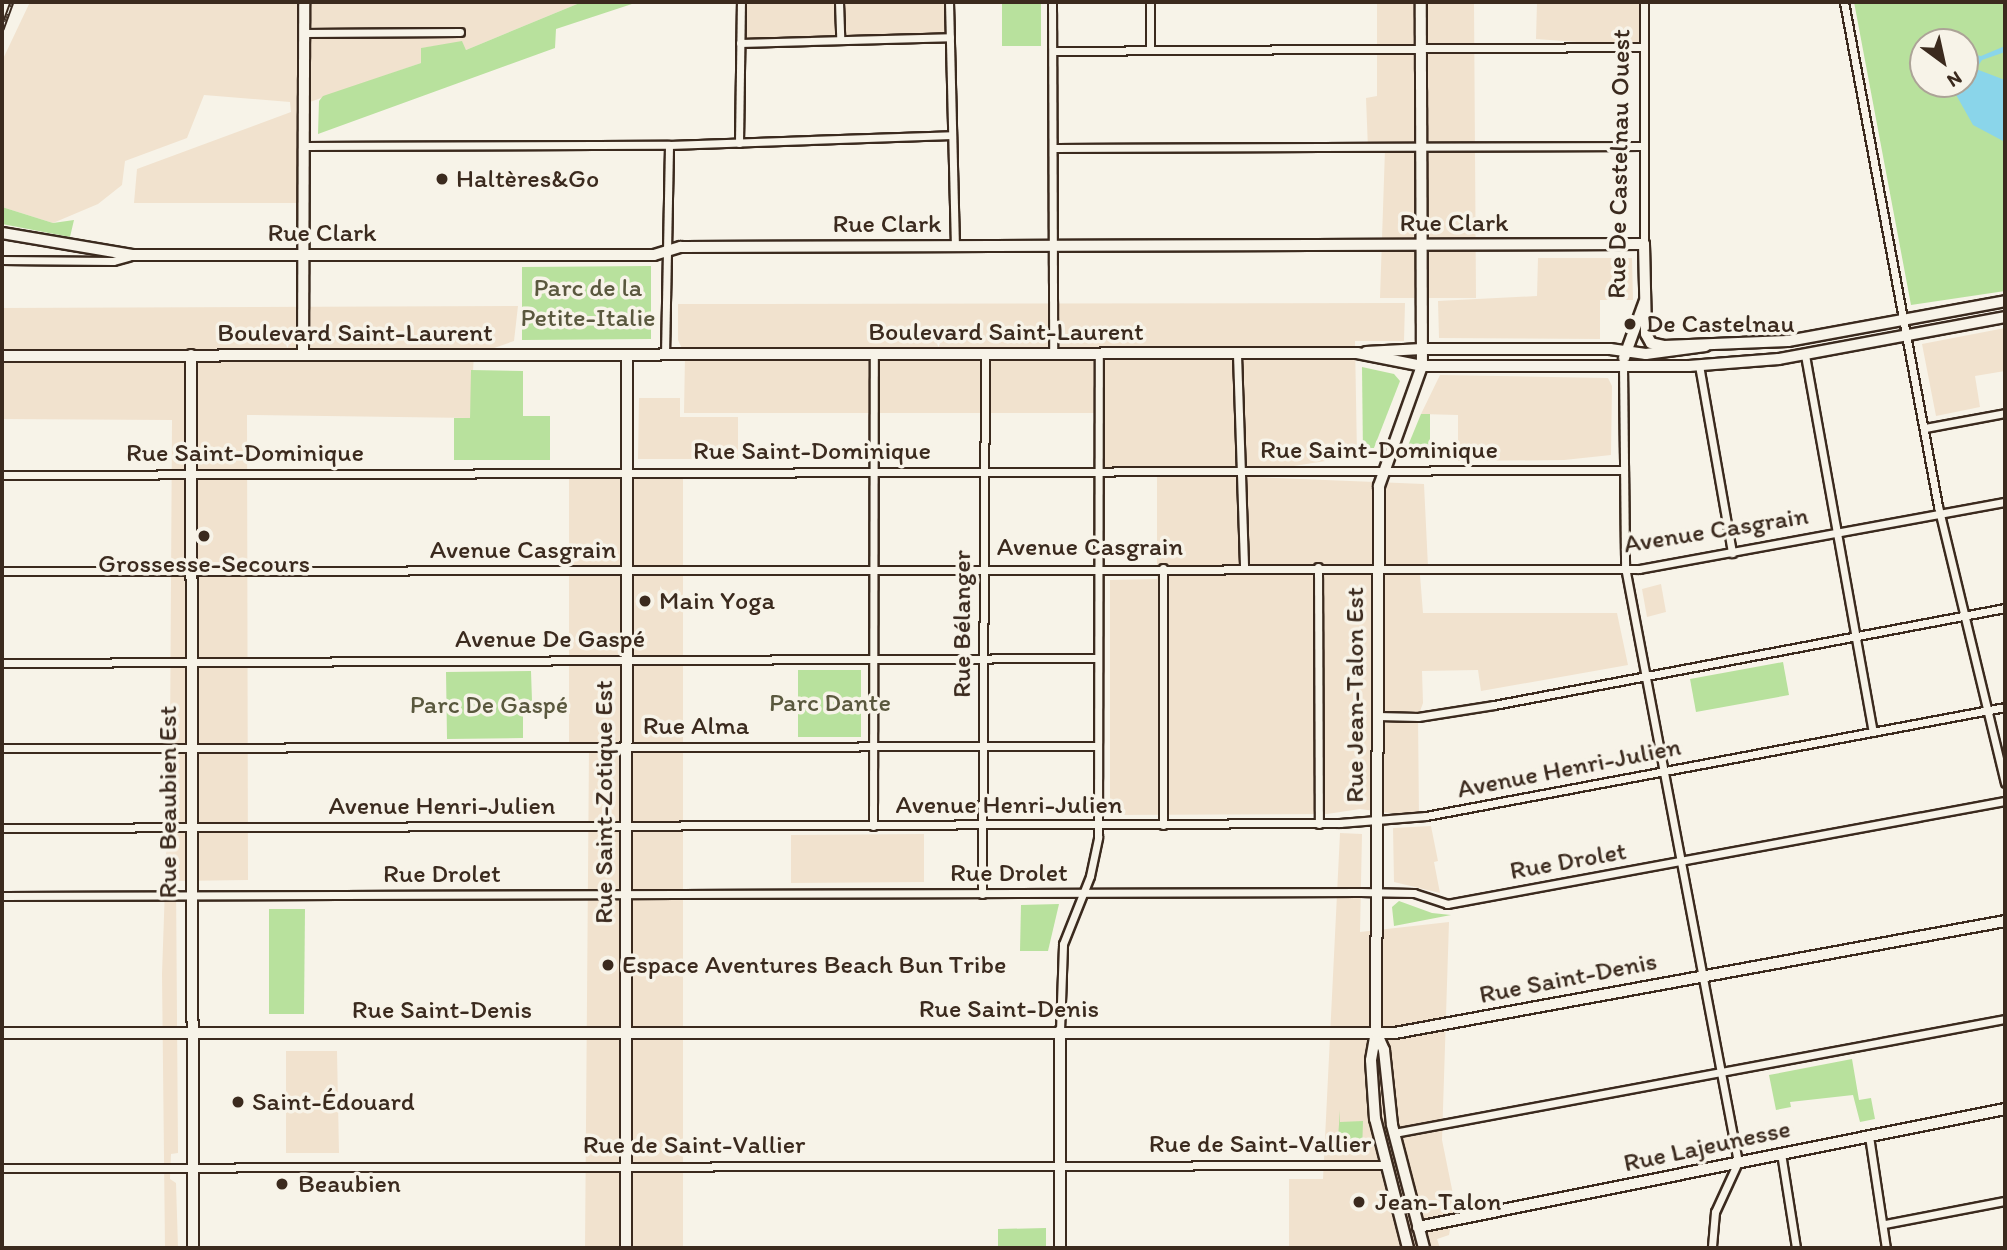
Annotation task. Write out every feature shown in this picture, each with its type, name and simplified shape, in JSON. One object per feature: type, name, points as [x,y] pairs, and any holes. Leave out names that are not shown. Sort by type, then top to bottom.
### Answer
[{"type":"main road","points":[[1421,2],[1422,366]]},
{"type":"main road","name":"Rue Clark","points":[[2,233],[132,256],[640,255],[681,247],[1644,244]]},
{"type":"main road","name":"Rue De Castelnau Ouest","points":[[1644,244],[1645,301]]},
{"type":"main road","points":[[1645,301],[1645,331],[1651,343],[1705,346],[1788,341],[2005,301]]},
{"type":"main road","name":"Boulevard Saint-Laurent","points":[[2,356],[1357,353],[1422,366],[1699,365],[1805,355],[2005,317]]},
{"type":"main road","points":[[1357,353],[1422,349]]},
{"type":"main road","name":"Rue Jean-Talon Est","points":[[1408,1248],[1385,1165],[1373,1105],[1371,1052],[1376,1032],[1379,566],[1383,470],[1422,366]]},
{"type":"main road","name":"Rue Saint-Denis","points":[[2,1033],[1376,1032],[1420,1029],[2005,921]]},
{"type":"main road","name":"Rue Jean-Talon Est","points":[[1376,1032],[1384,1050],[1394,1133],[1424,1248]]},
{"type":"main road","name":"Rue Lajeunesse","points":[[1418,1227],[1721,1169],[1738,1161],[2005,1109]]},
{"type":"street","points":[[303,355],[304,2]]},
{"type":"street","points":[[739,143],[741,2]]},
{"type":"street","points":[[839,2],[840,40]]},
{"type":"street","points":[[949,2],[955,247]]},
{"type":"street","points":[[1052,2],[1053,355]]},
{"type":"street","points":[[1150,2],[1150,50]]},
{"type":"street","name":"Rue De Castelnau Ouest","points":[[1644,2],[1644,244]]},
{"type":"street","points":[[1844,2],[1940,514],[1991,710],[2005,783]]},
{"type":"street","points":[[304,33],[460,32]]},
{"type":"street","points":[[740,43],[950,37]]},
{"type":"street","points":[[1053,51],[1644,47]]},
{"type":"street","points":[[304,146],[669,145],[952,135]]},
{"type":"street","points":[[665,355],[669,145]]},
{"type":"street","points":[[1053,148],[1422,149],[1644,146]]},
{"type":"street","name":"Rue Clark","points":[[2,260],[113,261],[132,256]]},
{"type":"street","name":"Rue De Castelnau Ouest","points":[[1623,366],[1625,352],[1645,301]]},
{"type":"street","points":[[1422,349],[1680,353],[1705,346]]},
{"type":"street","points":[[1237,354],[1244,567]]},
{"type":"street","name":"Rue Beaubien Est","points":[[191,355],[188,748],[193,1248]]},
{"type":"street","name":"Rue Saint-Zotique Est","points":[[626,1248],[627,355]]},
{"type":"street","points":[[873,826],[874,355]]},
{"type":"street","name":"Rue Bélanger","points":[[982,894],[985,355]]},
{"type":"street","points":[[1060,1248],[1061,956],[1093,864],[1098,825],[1099,355]]},
{"type":"street","points":[[1805,355],[1873,732]]},
{"type":"street","points":[[1699,365],[1731,553]]},
{"type":"street","points":[[1623,366],[1625,568],[1738,1161],[1715,1212],[1712,1248]]},
{"type":"street","points":[[1925,428],[2005,413]]},
{"type":"street","name":"Rue Saint-Dominique","points":[[2,475],[1622,470]]},
{"type":"street","name":"Avenue Casgrain","points":[[2,571],[1379,566],[1625,568],[1731,553],[2005,502]]},
{"type":"street","points":[[1318,567],[1319,824]]},
{"type":"street","points":[[1163,568],[1163,825]]},
{"type":"street","points":[[1378,716],[1412,717],[1494,705],[2005,608]]},
{"type":"street","name":"Avenue De Gaspé","points":[[2,663],[1098,658]]},
{"type":"street","name":"Avenue Henri-Julien","points":[[2,828],[1319,824],[1426,816],[2005,707]]},
{"type":"street","name":"Rue Alma","points":[[2,748],[1097,747]]},
{"type":"street","name":"Rue Drolet","points":[[2,896],[1414,893],[1452,903],[2005,801]]},
{"type":"street","points":[[1394,1133],[2005,1019]]},
{"type":"street","points":[[1869,1136],[1885,1224],[1886,1248]]},
{"type":"street","points":[[1781,1153],[1796,1248]]},
{"type":"street","name":"Rue de Saint-Vallier","points":[[2,1168],[1385,1165]]},
{"type":"street","points":[[1885,1224],[2005,1201]]},
{"type":"shaded area","points":[[30,2],[582,2],[466,50],[462,42],[422,48],[421,63],[307,103],[304,203],[134,203],[137,169],[291,112],[290,102],[204,95],[187,138],[125,161],[122,185],[98,204],[53,223],[2,207],[2,61]]},
{"type":"shaded area","points":[[741,2],[949,2],[950,37],[740,43]]},
{"type":"shaded area","points":[[1377,2],[1474,2],[1476,298],[1380,298],[1385,149],[1368,149],[1366,98],[1377,96]]},
{"type":"shaded area","points":[[1537,2],[1647,2],[1644,47],[1536,39]]},
{"type":"shaded area","points":[[1538,258],[1632,258],[1633,300],[1600,300],[1600,339],[1439,338],[1438,301],[1537,296]]},
{"type":"shaded area","points":[[1405,303],[1404,341],[1355,341],[1357,456],[1250,473],[1099,471],[1099,413],[684,413],[685,355],[678,340],[678,304]]},
{"type":"shaded area","points":[[518,306],[514,341],[474,355],[470,418],[247,415],[248,880],[176,881],[178,1153],[171,1154],[170,1179],[176,1183],[178,1248],[165,1248],[162,974],[170,742],[172,420],[2,419],[2,308]]},
{"type":"shaded area","points":[[2005,328],[2005,371],[1975,376],[1980,407],[1936,416],[1922,344]]},
{"type":"shaded area","points":[[1440,375],[1608,378],[1612,386],[1611,455],[1564,460],[1458,461],[1458,415],[1421,414]]},
{"type":"shaded area","points":[[639,398],[680,398],[680,417],[738,417],[738,459],[638,459]]},
{"type":"shaded area","points":[[569,473],[683,473],[683,1248],[585,1248],[589,748],[569,747]]},
{"type":"shaded area","points":[[1157,473],[1424,484],[1428,567],[1420,575],[1423,613],[1617,613],[1628,665],[1481,691],[1478,670],[1422,671],[1423,703],[1418,717],[1419,817],[1360,809],[1327,814],[1110,815],[1110,580],[1157,579]]},
{"type":"shaded area","points":[[1661,584],[1666,612],[1647,617],[1642,589]]},
{"type":"shaded area","points":[[1431,826],[1438,861],[1434,862],[1440,893],[1394,882],[1393,828]]},
{"type":"shaded area","points":[[1340,833],[1362,834],[1360,932],[1449,922],[1442,1140],[1455,1204],[1449,1235],[1437,1239],[1440,1248],[1289,1248],[1289,1179],[1323,1179]]},
{"type":"shaded area","points":[[924,834],[924,882],[791,883],[791,835]]},
{"type":"shaded area","points":[[286,1051],[337,1051],[339,1153],[286,1153]]},
{"type":"green space","points":[[582,2],[638,2],[556,29],[555,48],[318,134],[319,101],[323,96],[421,63],[421,48],[462,41],[466,50]]},
{"type":"green space","points":[[1002,2],[1041,2],[1041,46],[1002,46]]},
{"type":"green space","points":[[1854,2],[2005,2],[2005,291],[1911,305]]},
{"type":"green space","points":[[2,207],[53,223],[74,220],[70,237],[2,224]]},
{"type":"green space","name":"Parc de la Petite-Italie","points":[[651,266],[651,339],[522,340],[522,267]]},
{"type":"green space","points":[[1362,367],[1394,374],[1400,381],[1372,453],[1363,456]]},
{"type":"green space","points":[[471,370],[523,371],[523,416],[550,416],[550,460],[454,460],[454,418],[470,418]]},
{"type":"green space","points":[[1421,414],[1430,414],[1430,459],[1408,459],[1405,453]]},
{"type":"green space","points":[[1783,662],[1789,695],[1696,712],[1690,679]]},
{"type":"green space","name":"Parc Dante","points":[[798,670],[861,670],[861,737],[798,737]]},
{"type":"green space","name":"Parc De Gaspé","points":[[531,671],[532,701],[523,702],[523,738],[447,739],[446,672]]},
{"type":"green space","points":[[1399,901],[1432,913],[1451,915],[1394,926],[1392,907]]},
{"type":"green space","points":[[1059,904],[1048,951],[1020,951],[1021,905]]},
{"type":"green space","points":[[269,909],[305,909],[304,1014],[269,1014]]},
{"type":"green space","points":[[1852,1059],[1859,1100],[1871,1098],[1875,1119],[1860,1122],[1853,1095],[1790,1102],[1791,1107],[1776,1110],[1769,1075]]},
{"type":"green space","points":[[1340,1110],[1340,1122],[1363,1121],[1362,1152],[1337,1152]]},
{"type":"green space","points":[[1046,1228],[1046,1248],[998,1248],[998,1229]]},
{"type":"water","points":[[2005,46],[2005,52],[1982,60],[1979,64],[1981,56]]},
{"type":"water","points":[[1979,70],[2005,80],[2005,142],[1973,125],[1958,98],[1979,98]]},
{"type":"railway","points":[[2,29],[12,2]]},
{"type":"place","name":"Haltères&Go","points":[[442,179]]},
{"type":"place","name":"De Castelnau","points":[[1630,324]]},
{"type":"place","name":"Grossesse-Secours","points":[[204,536]]},
{"type":"place","name":"Main Yoga","points":[[645,601]]},
{"type":"place","name":"Espace Aventures Beach Bun Tribe","points":[[608,965]]},
{"type":"place","name":"Saint-Édouard","points":[[238,1102]]},
{"type":"place","name":"Beaubien","points":[[282,1184]]},
{"type":"place","name":"Jean-Talon","points":[[1359,1202]]}]
